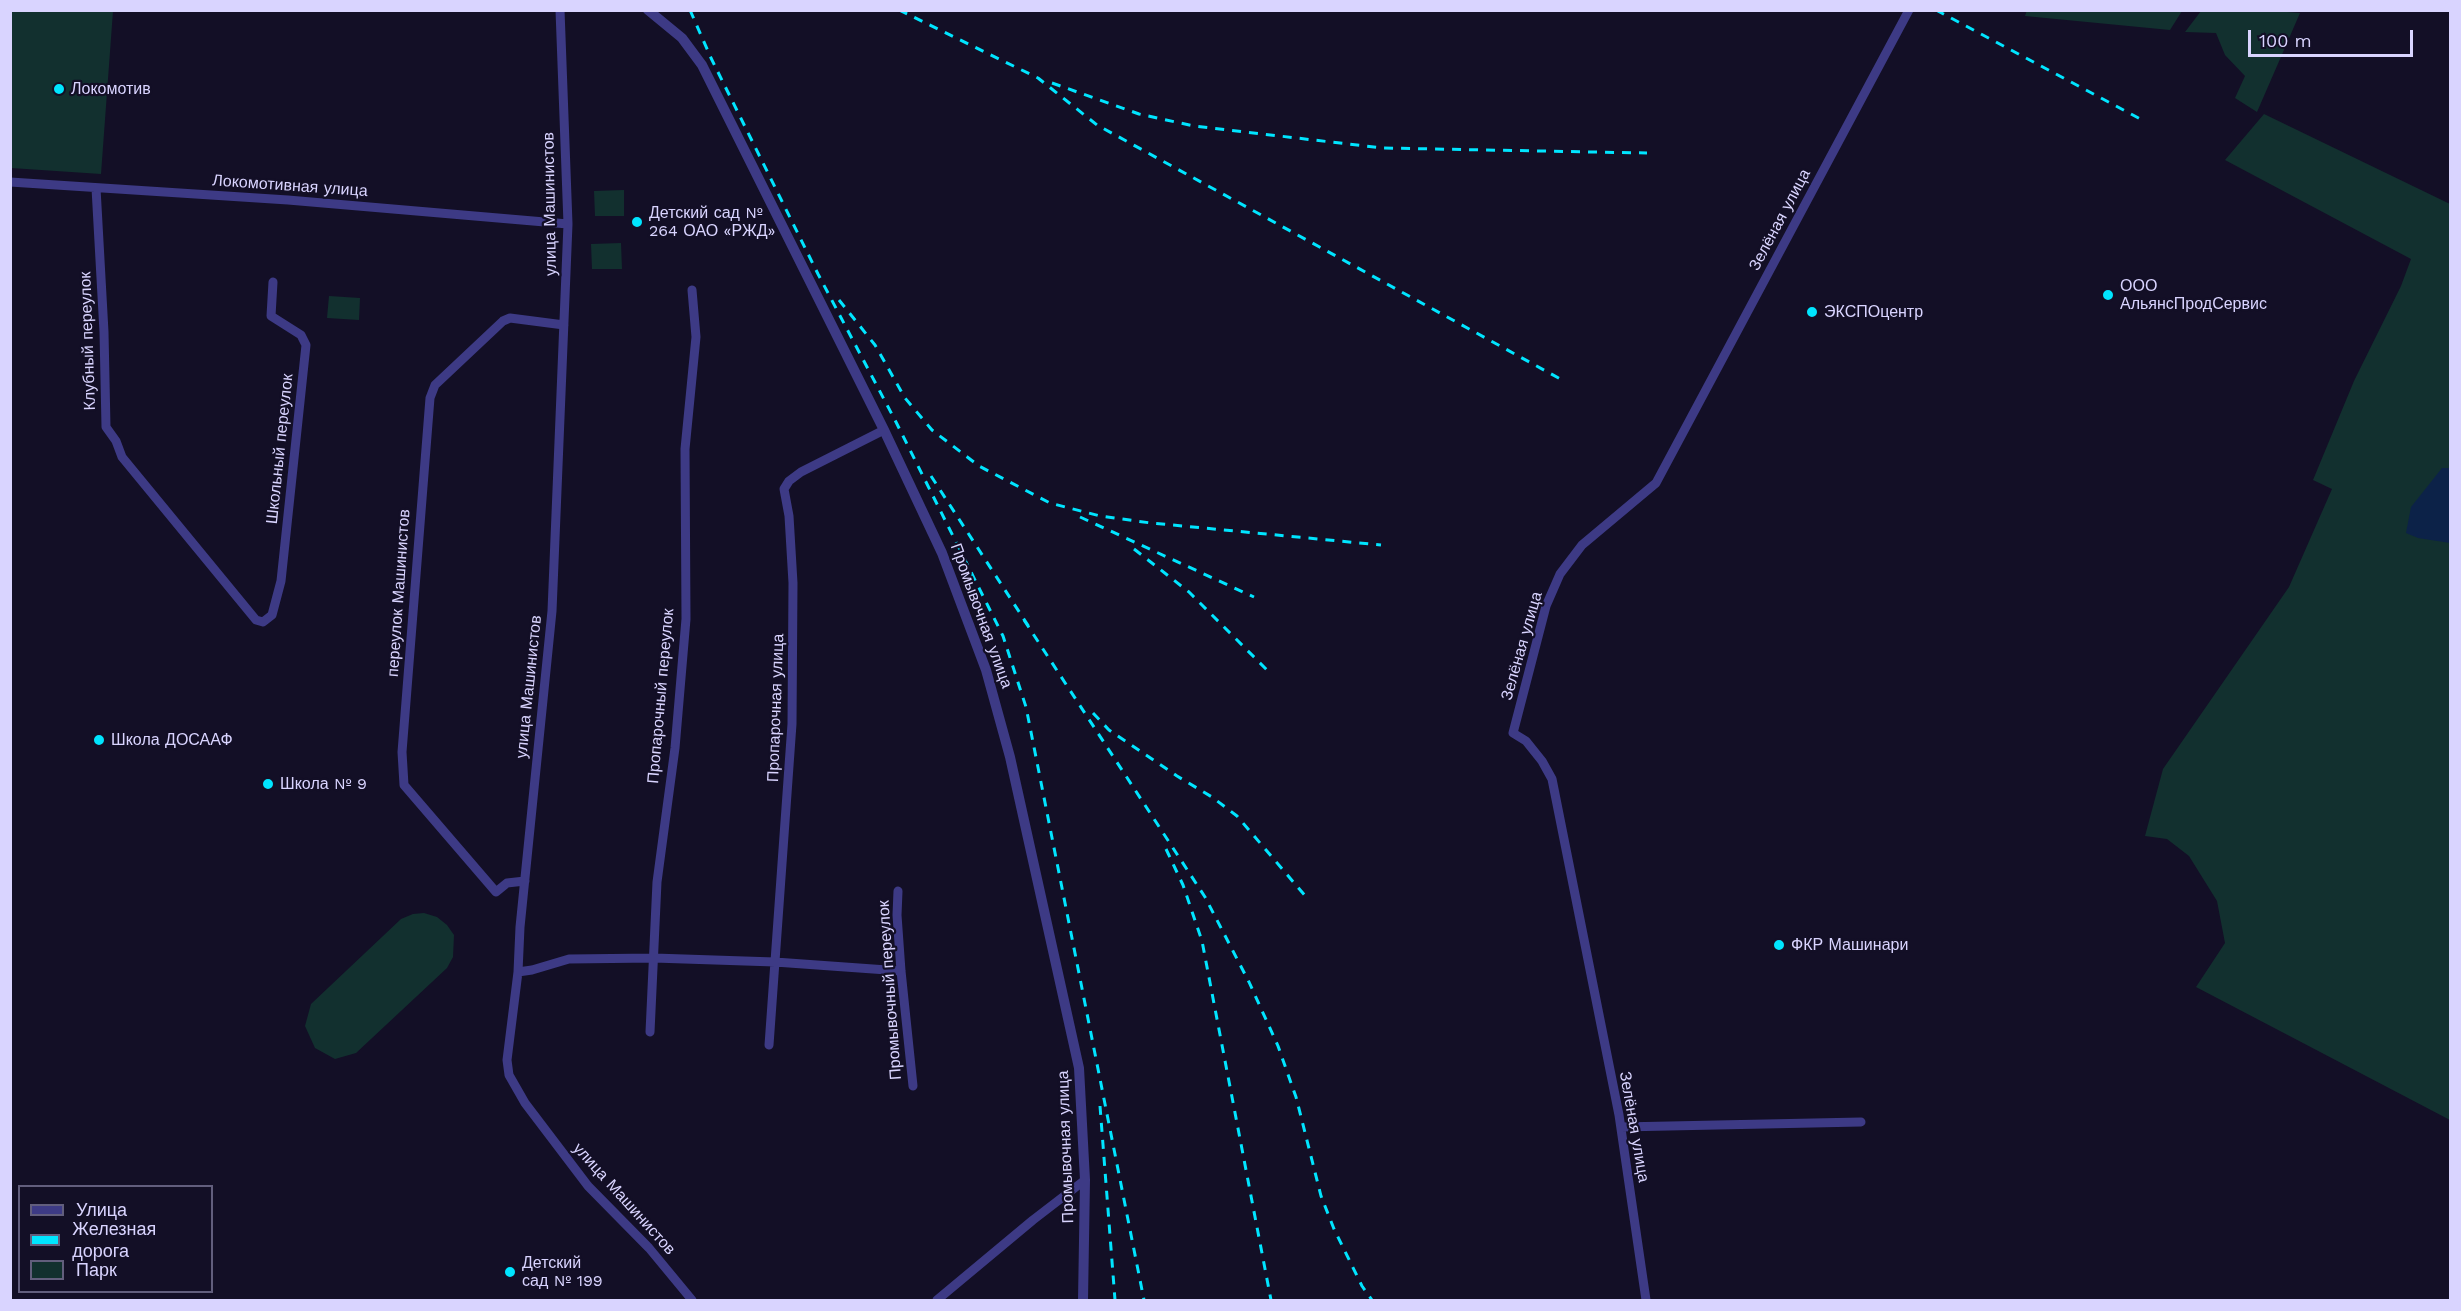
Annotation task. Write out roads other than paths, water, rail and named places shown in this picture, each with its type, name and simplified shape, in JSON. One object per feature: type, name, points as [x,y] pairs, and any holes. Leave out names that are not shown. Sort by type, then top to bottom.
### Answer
[{"type":"street","name":"улица Машинистов","points":[[560,10],[568,224],[552,611],[518,972],[507,1060],[509,1075],[525,1103],[581,1177],[649,1248],[692,1300]]},
{"type":"street","name":"Промывочная улица","points":[[648,10],[682,38],[702,65],[884,430],[942,553],[973,632],[999,712],[1079,1068],[1085,1180],[1083,1300]]},
{"type":"street","name":"Зелёная улица","points":[[1646,1300],[1621,1127],[1552,778],[1542,760],[1526,741],[1513,733],[1546,606],[1560,574],[1582,545],[1656,483],[1908,10]]},
{"type":"street","name":"Локомотивная улица","points":[[10,182],[480,215],[568,224]]},
{"type":"street","name":"Клубный переулок","points":[[96,188],[104,321],[106,428],[116,441],[122,457],[256,620]]},
{"type":"street","name":"Школьный переулок","points":[[256,620],[266,622],[272,615],[281,581],[306,345],[302,335],[271,316],[273,282]]},
{"type":"street","name":"Пропарочный переулок","points":[[650,1032],[657,882],[675,748],[686,619],[685,449],[696,337],[692,290]]},
{"type":"street","name":"переулок Машинистов","points":[[525,881],[507,883],[496,892],[404,785],[404,729],[428,410],[435,385],[503,321],[510,318],[564,325]]},
{"type":"street","name":"Пропарочная улица","points":[[769,1045],[792,724],[793,583],[789,516],[784,489],[789,481],[801,472],[884,430]]},
{"type":"street","name":"Промывочный переулок","points":[[898,891],[897,915],[901,971],[913,1086]]},
{"type":"street","points":[[518,972],[569,959],[654,958],[776,962],[901,971]]},
{"type":"street","points":[[1621,1127],[1861,1122]]},
{"type":"street","points":[[937,1300],[1085,1180]]},
{"type":"water","points":[[2442,468],[2450,468],[2450,543],[2418,538],[2406,533],[2411,507]]},
{"type":"railway","points":[[690,10],[711,58],[818,274],[896,422],[1003,636],[1026,707],[1144,1300]]},
{"type":"railway","points":[[899,10],[1038,78],[1097,125],[1564,381]]},
{"type":"railway","points":[[1936,10],[2144,121]]},
{"type":"railway","points":[[1052,83],[1139,114],[1194,126],[1382,148],[1647,153]]},
{"type":"railway","points":[[839,300],[875,345],[905,398],[932,430],[979,466],[1050,503],[1100,516],[1151,523],[1381,545]]},
{"type":"railway","points":[[931,476],[1029,627]]},
{"type":"railway","points":[[1080,517],[1254,597]]},
{"type":"railway","points":[[1134,549],[1189,592],[1270,673]]},
{"type":"railway","points":[[1024,620],[1205,897],[1249,982],[1278,1046],[1296,1097],[1321,1196],[1334,1229],[1362,1286],[1372,1300]]},
{"type":"railway","points":[[1093,713],[1109,730],[1212,797],[1237,816],[1307,898]]},
{"type":"railway","points":[[1166,849],[1183,885],[1202,941],[1271,1300]]},
{"type":"railway","points":[[1100,1106],[1115,1300]]},
{"type":"place","name":"Локомотив","points":[[59,89]]},
{"type":"place","name":"Детский сад № 264 ОАО «РЖД»","points":[[637,222]]},
{"type":"place","name":"ООО АльянсПродСервис","points":[[2108,295]]},
{"type":"place","name":"ЭКСПОцентр","points":[[1812,312]]},
{"type":"place","name":"Школа ДОСААФ","points":[[99,740]]},
{"type":"place","name":"Школа № 9","points":[[268,784]]},
{"type":"place","name":"ФКР Машинари","points":[[1779,945]]},
{"type":"place","name":"Детский сад № 199","points":[[510,1272]]}]
